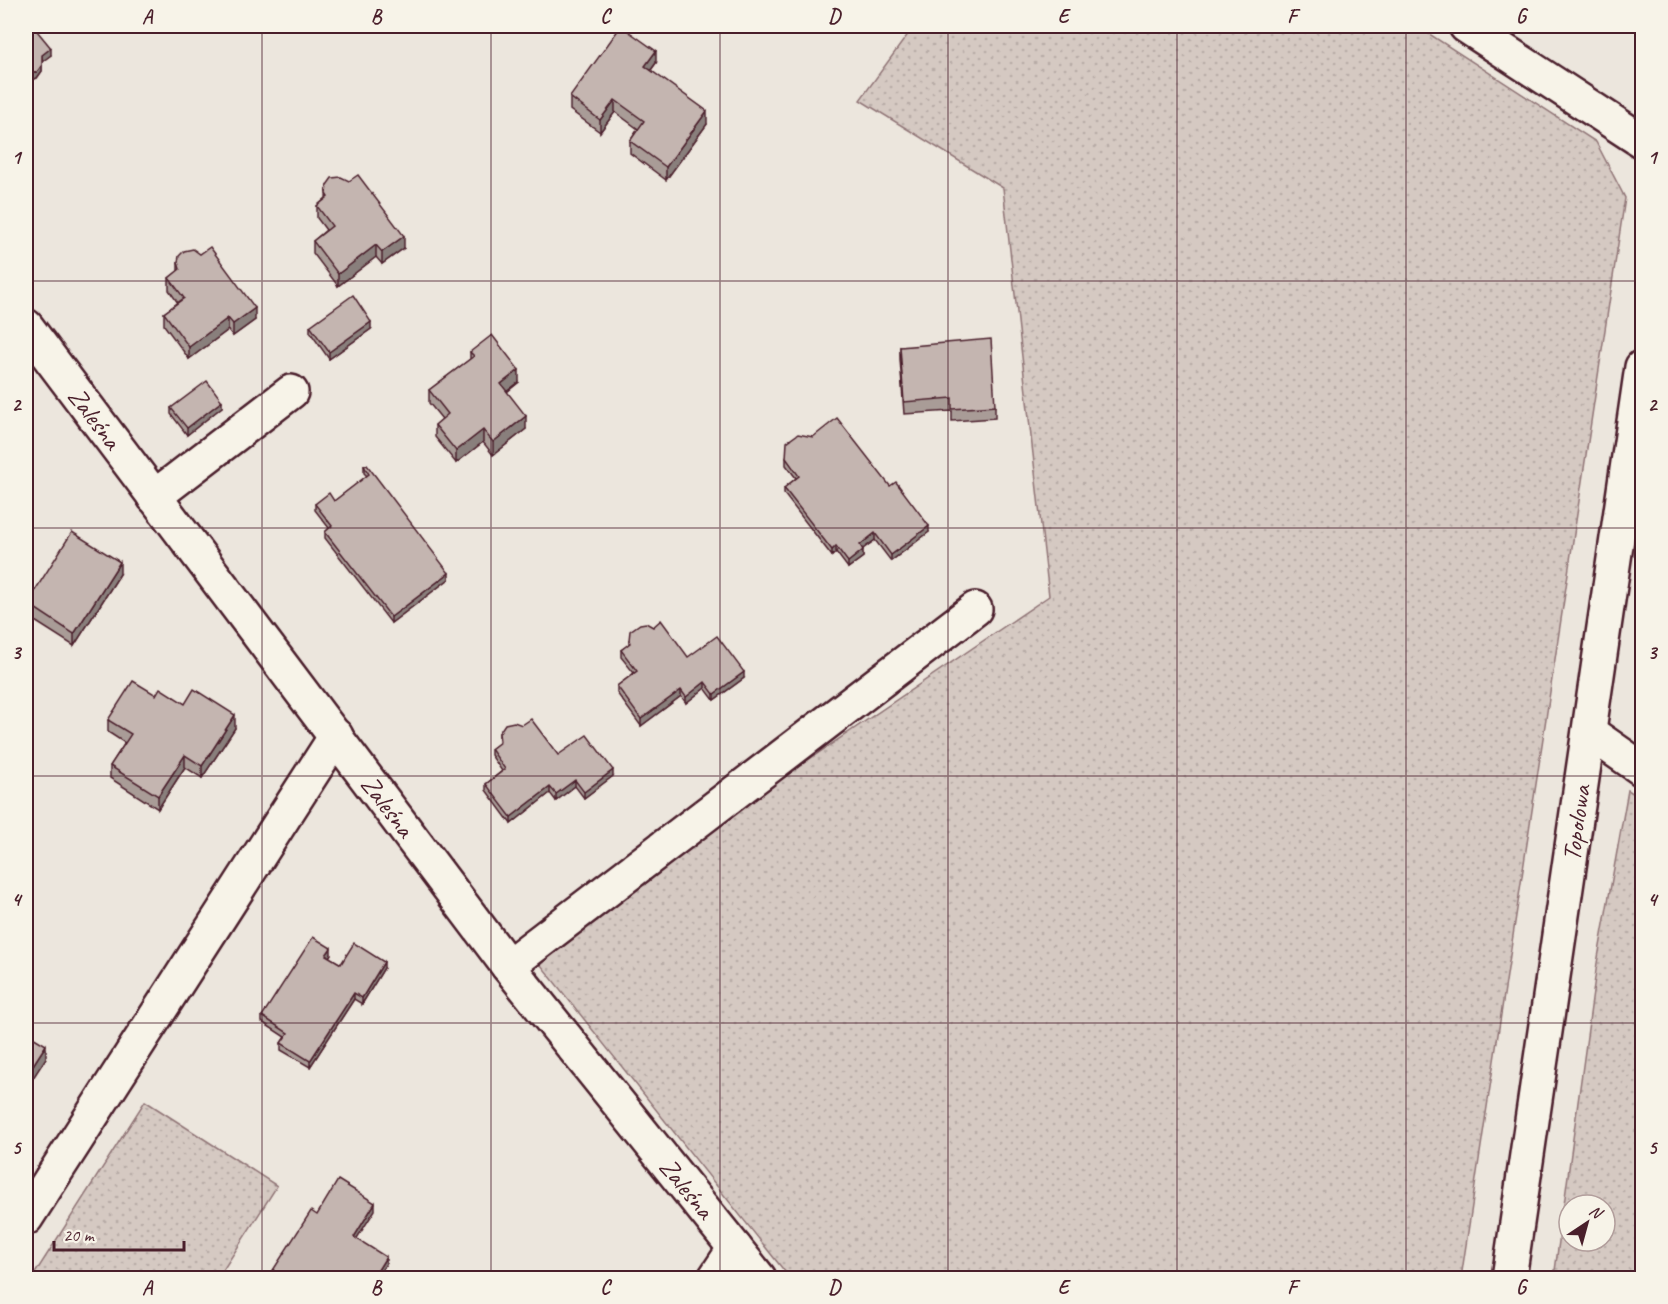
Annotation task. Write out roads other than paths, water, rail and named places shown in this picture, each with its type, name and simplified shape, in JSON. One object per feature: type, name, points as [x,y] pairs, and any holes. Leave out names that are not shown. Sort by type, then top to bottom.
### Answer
[{"type":"street","points":[[1466,26],[1642,141]]},
{"type":"street","name":"Zaleśna","points":[[26,326],[508,966],[759,1278]]},
{"type":"street","name":"Topolowa","points":[[1509,1278],[1642,367]]},
{"type":"street","points":[[154,497],[291,392]]},
{"type":"street","points":[[508,966],[975,609]]},
{"type":"street","points":[[1589,732],[1642,769]]},
{"type":"street","points":[[26,1218],[336,736]]},
{"type":"street","points":[[715,1278],[735,1248]]}]
